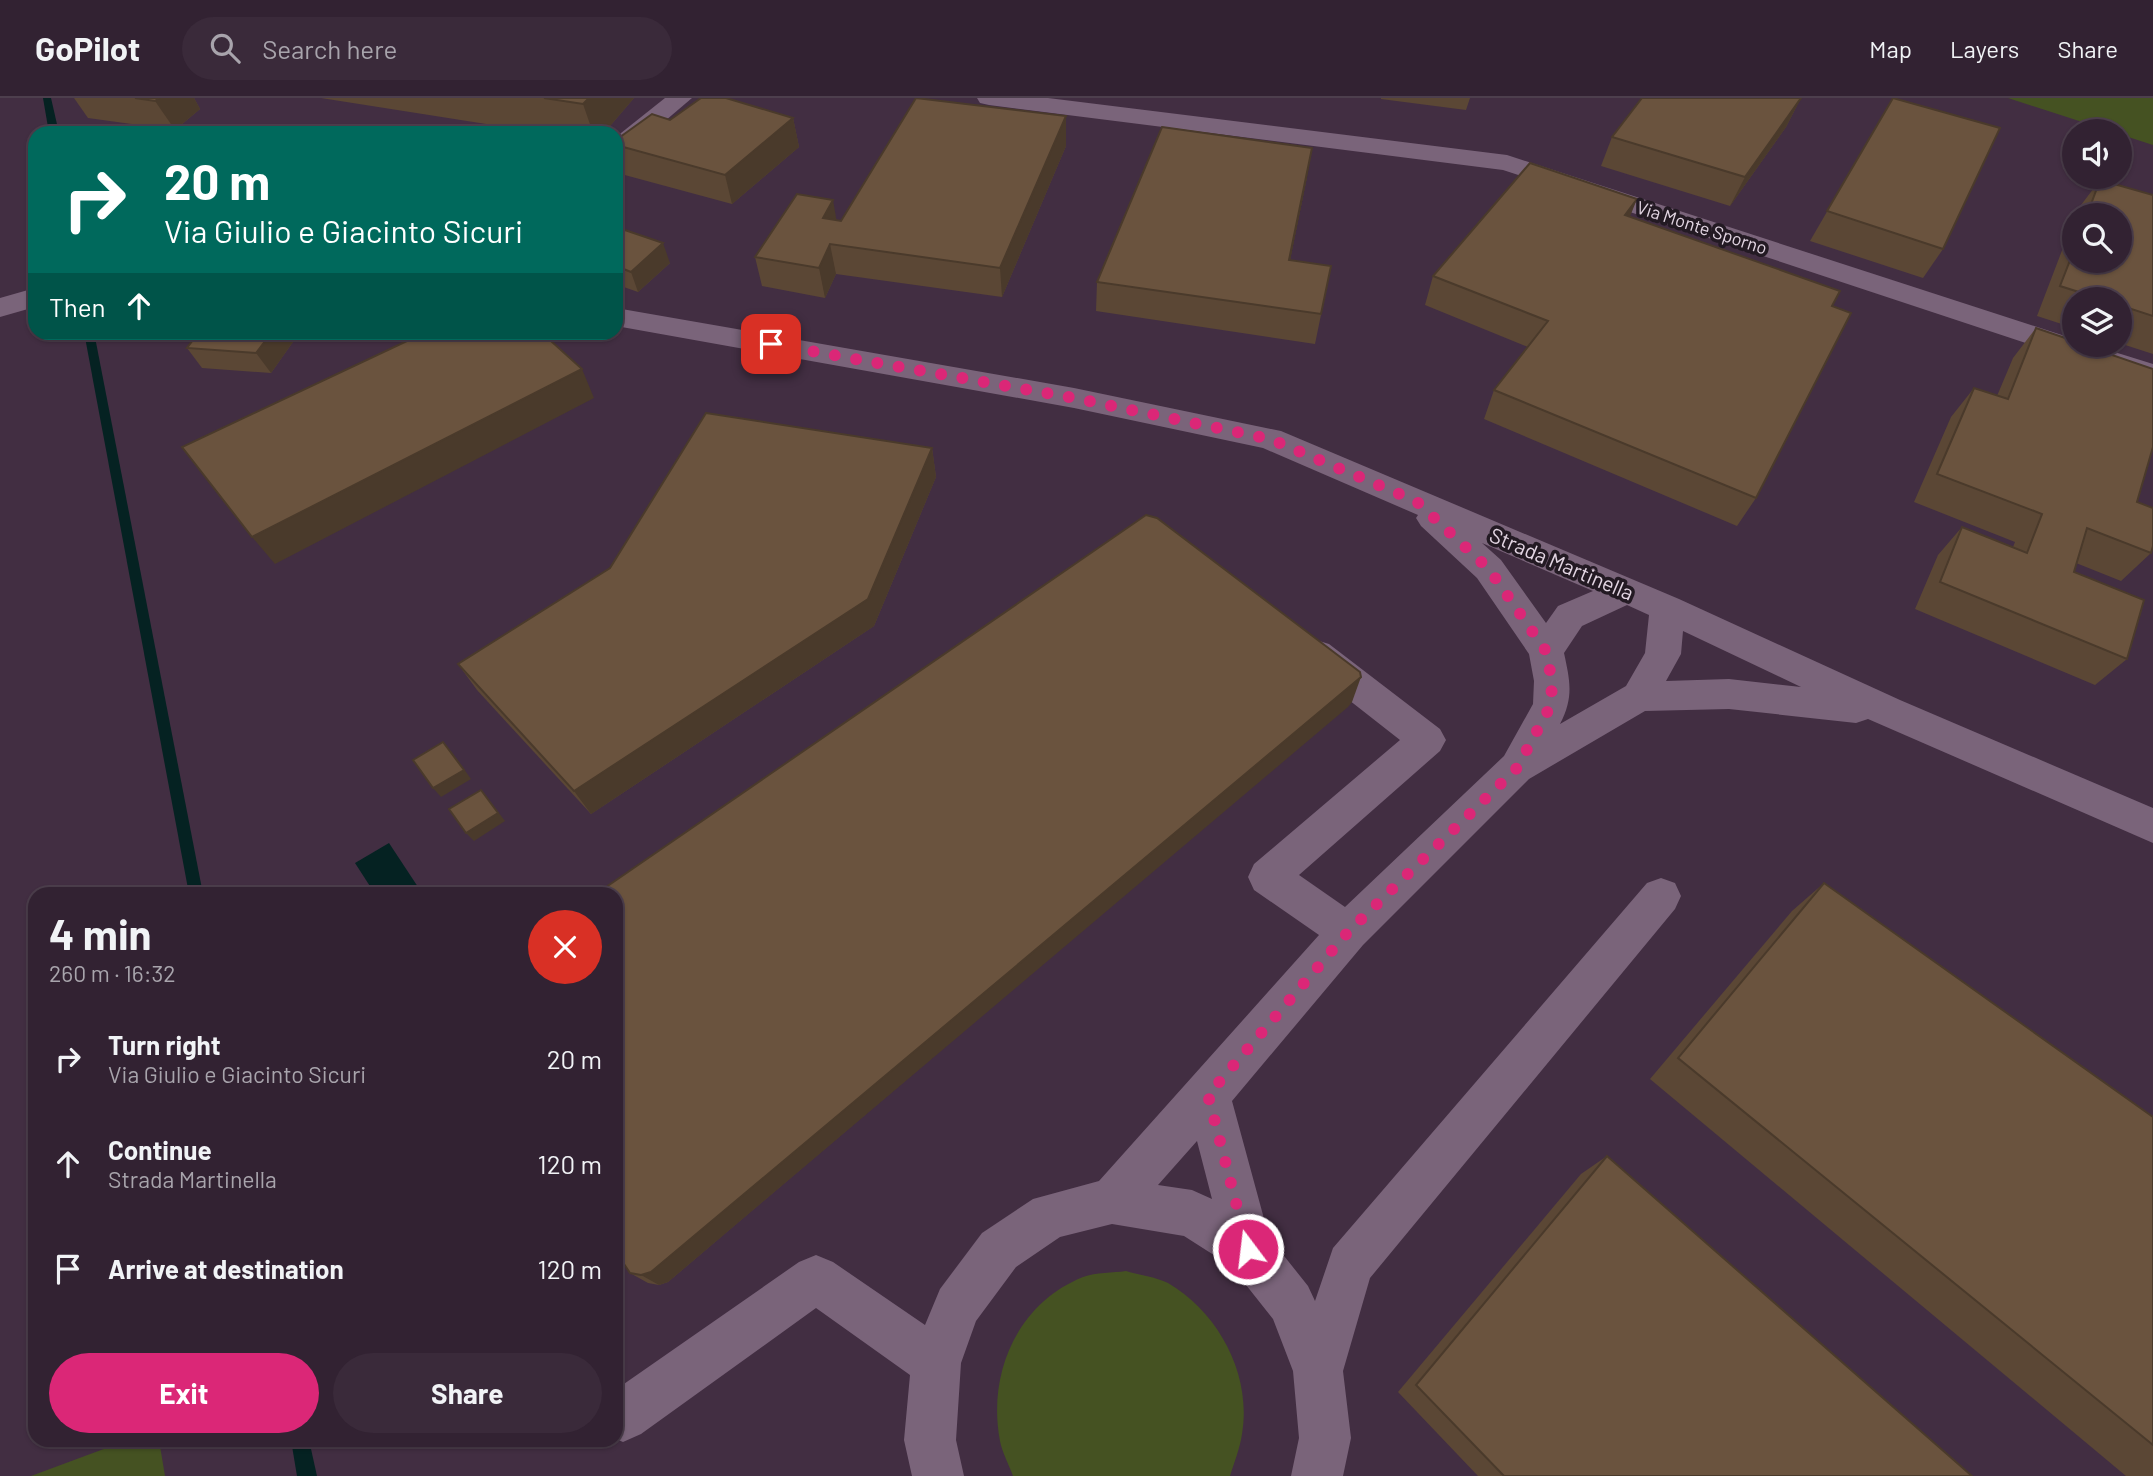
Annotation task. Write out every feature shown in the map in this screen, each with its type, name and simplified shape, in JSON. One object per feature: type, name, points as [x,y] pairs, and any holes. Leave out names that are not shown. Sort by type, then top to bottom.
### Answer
[{"type":"street","points":[[623,144],[680,98]]},
{"type":"street","name":"Via Monte Sporno","points":[[989,98],[1507,163],[2153,375]]},
{"type":"street","points":[[0,290],[28,296]]},
{"type":"street","points":[[0,309],[28,299]]},
{"type":"street","name":"Strada Martinella","points":[[623,318],[1074,398],[1270,439],[1667,608],[1887,711],[2153,826]]},
{"type":"street","points":[[1416,501],[1489,569],[1546,651],[1552,681],[1551,705],[1517,768]]},
{"type":"street","points":[[1546,651],[1570,616],[1626,591]]},
{"type":"street","points":[[1639,696],[1663,654],[1667,608]]},
{"type":"street","points":[[1285,631],[1426,740],[1268,877],[1348,932]]},
{"type":"street","points":[[1112,1201],[1208,1095],[1348,932],[1517,768],[1639,696],[1729,694],[1887,711]]},
{"type":"street","points":[[1318,1371],[1350,1265],[1661,895]]},
{"type":"street","points":[[1208,1095],[1248,1249]]},
{"type":"street","points":[[937,1476],[930,1440],[936,1363],[957,1306],[999,1251],[1050,1216],[1112,1201],[1192,1214],[1248,1249],[1291,1303],[1318,1371],[1325,1438],[1317,1476]]},
{"type":"street","points":[[623,1416],[816,1279],[936,1363]]},
{"type":"green space","points":[[2008,98],[2153,98],[2153,145],[2132,138],[2132,119],[2073,119]]},
{"type":"green space","points":[[1126,1271],[1168,1283],[1186,1296],[1216,1328],[1228,1348],[1242,1390],[1244,1412],[1241,1439],[1230,1476],[1013,1476],[1001,1445],[997,1415],[1003,1366],[1012,1343],[1041,1304],[1060,1289],[1088,1275]]},
{"type":"green space","points":[[109,1447],[160,1447],[165,1476],[31,1476]]},
{"type":"shaded area","points":[[389,843],[418,887],[370,887],[355,863]]},
{"type":"building","points":[[135,98],[159,98],[155,101]]},
{"type":"building","points":[[544,98],[589,98],[583,104]]},
{"type":"building","points":[[701,98],[726,98],[793,118],[725,175],[623,147],[623,135],[652,114],[670,120]]},
{"type":"building","points":[[916,98],[1066,116],[1000,268],[830,244],[819,268],[755,257],[797,194],[833,200],[823,218],[841,221]]},
{"type":"building","points":[[1642,98],[1801,98],[1745,177],[1612,137]]},
{"type":"building","points":[[1893,98],[2000,128],[1943,249],[1827,211]]},
{"type":"building","points":[[1162,127],[1312,148],[1289,260],[1331,266],[1321,314],[1097,282]]},
{"type":"building","points":[[1530,163],[1637,199],[1625,215],[1840,291],[1832,306],[1851,313],[1756,498],[1494,390],[1548,321],[1433,276]]},
{"type":"building","points":[[2097,189],[2132,189],[2153,195],[2153,316],[2132,309],[2132,287],[2060,286],[2065,273],[2132,273],[2132,203],[2091,203]]},
{"type":"building","points":[[623,229],[663,243],[631,272],[623,269]]},
{"type":"building","points":[[2036,328],[2062,337],[2062,357],[2118,357],[2153,369],[2153,447],[2137,502],[2153,508],[2151,553],[2087,528],[2074,572],[2144,600],[2127,659],[1940,582],[1962,527],[2027,553],[2042,514],[1937,474],[1974,388],[2008,399]]},
{"type":"building","points":[[193,340],[266,340],[256,353],[187,348]]},
{"type":"building","points":[[409,340],[550,340],[582,369],[252,537],[182,447]]},
{"type":"building","points":[[706,413],[932,448],[868,599],[574,791],[458,664],[610,568]]},
{"type":"building","points":[[1146,515],[1157,518],[1360,672],[1361,677],[651,1272],[641,1275],[630,1273],[623,1262],[623,887],[606,887]]},
{"type":"building","points":[[443,742],[464,770],[433,788],[413,760]]},
{"type":"building","points":[[481,790],[498,813],[466,833],[449,809]]},
{"type":"building","points":[[1824,883],[2153,1117],[2153,1445],[1678,1058]]},
{"type":"building","points":[[1607,1156],[1972,1476],[1504,1476],[1416,1385]]},
{"type":"waterway","points":[[47,98],[53,126]]},
{"type":"waterway","points":[[91,340],[195,887]]},
{"type":"waterway","points":[[301,1447],[307,1476]]},
{"type":"route","points":[[771,344],[1074,398],[1270,439],[1416,501],[1489,569],[1546,651],[1552,681],[1551,705],[1517,768],[1348,932],[1208,1095],[1248,1249]]}]
